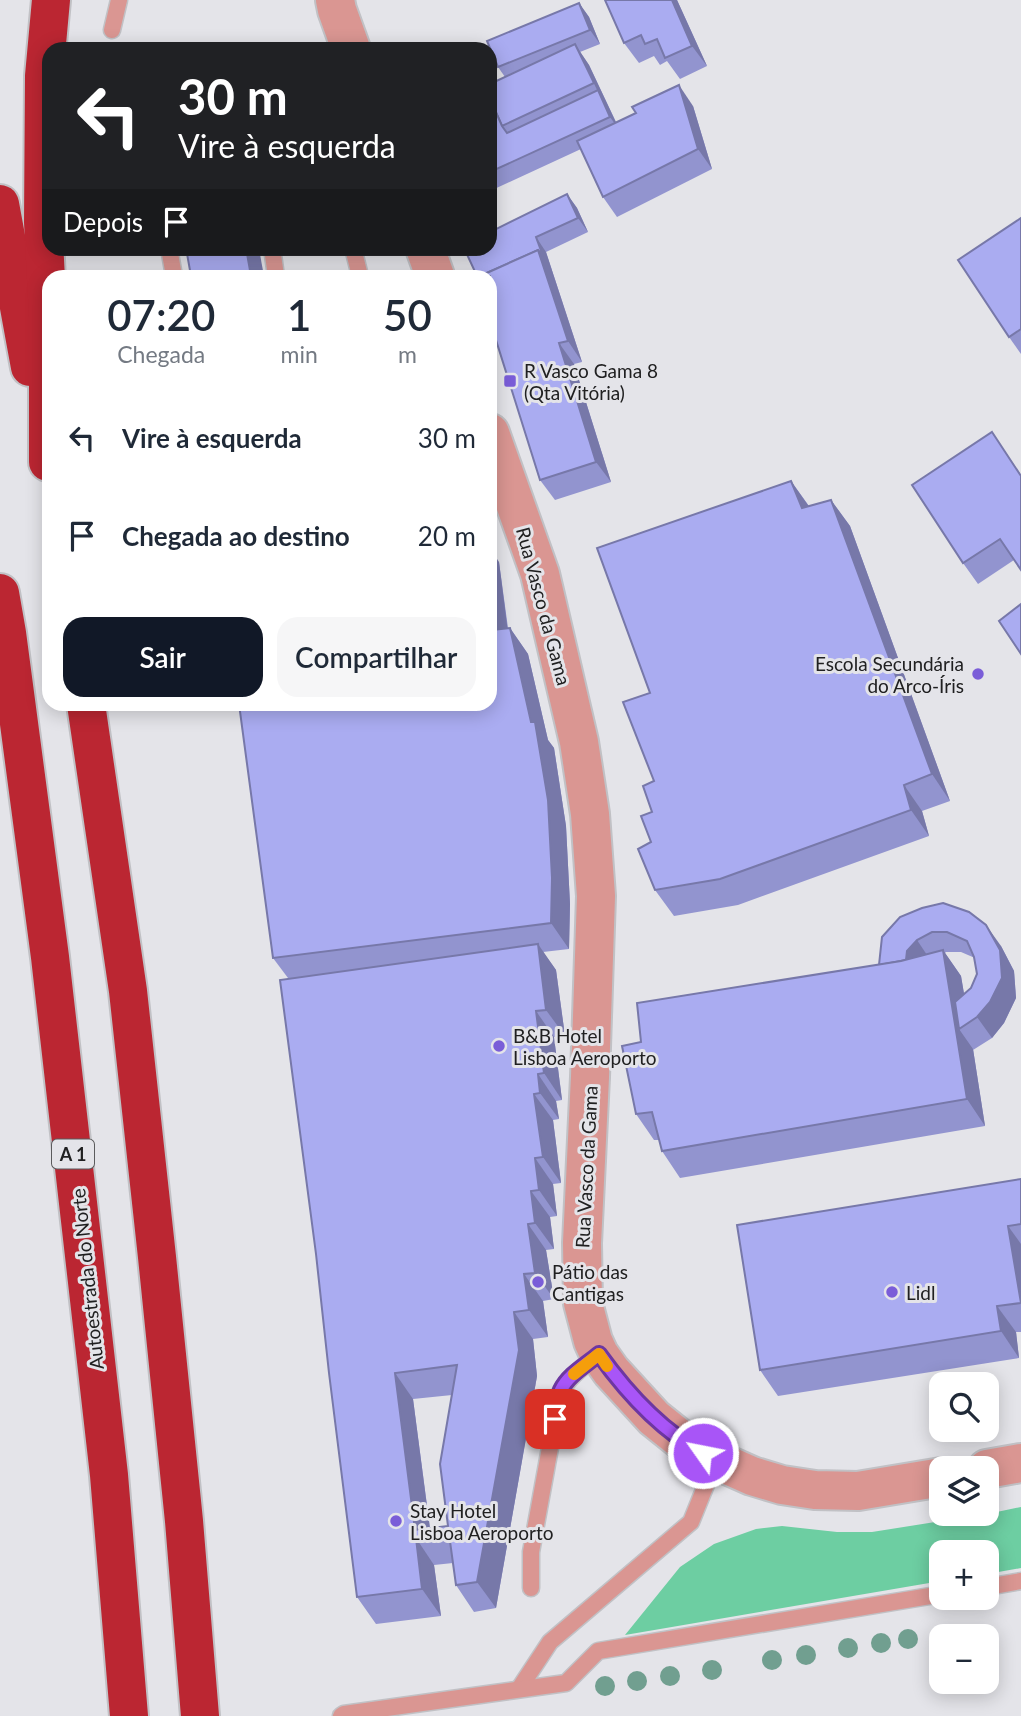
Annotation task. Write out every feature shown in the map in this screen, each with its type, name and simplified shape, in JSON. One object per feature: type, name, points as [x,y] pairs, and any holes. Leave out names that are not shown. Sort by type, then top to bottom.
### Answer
[{"type":"highway","points":[[47,42],[51,0]]},
{"type":"highway","points":[[0,204],[42,432]]},
{"type":"highway","name":"Autoestrada do Norte","points":[[0,593],[52,970],[109,1475],[129,1716]]},
{"type":"highway","points":[[87,711],[128,991],[184,1521],[200,1716]]},
{"type":"street","points":[[335,0],[348,42]]},
{"type":"street","name":"Rua Vasco da Gama","points":[[497,453],[540,574],[579,742],[590,814],[596,897],[582,1243],[583,1303],[593,1341],[611,1371],[654,1418],[689,1446],[752,1476],[782,1485],[815,1490],[858,1491],[929,1479]]},
{"type":"street","points":[[999,1467],[1021,1463]]},
{"type":"lane","points":[[112,30],[119,0]]},
{"type":"lane","points":[[531,1588],[531,1552],[560,1392],[575,1373],[599,1354]]},
{"type":"lane","points":[[519,1689],[550,1642],[691,1522],[716,1460]]},
{"type":"lane","points":[[999,1585],[1021,1581]]},
{"type":"lane","points":[[341,1716],[566,1683],[598,1651],[929,1596]]},
{"type":"green space","points":[[1021,1507],[1021,1568],[999,1572],[999,1540],[929,1540],[929,1583],[625,1635],[680,1567],[714,1544],[756,1529],[782,1526],[837,1532],[872,1532],[929,1523],[929,1526],[999,1526],[999,1512]]},
{"type":"building","points":[[605,0],[672,0],[692,46],[665,58],[657,39],[645,44],[641,35],[624,43]]},
{"type":"building","points":[[579,3],[590,30],[498,67],[497,42],[487,41]]},
{"type":"building","points":[[575,44],[594,83],[502,126],[497,115],[497,81]]},
{"type":"building","points":[[679,85],[698,149],[603,197],[577,141],[636,113],[632,107]]},
{"type":"building","points":[[598,90],[610,117],[497,169],[497,115],[507,133]]},
{"type":"building","points":[[567,194],[578,218],[536,237],[543,256],[538,250],[493,270],[474,270],[468,256],[497,256],[497,229]]},
{"type":"building","points":[[1021,218],[1021,329],[1009,337],[958,260]]},
{"type":"building","points":[[538,250],[568,341],[559,343],[596,462],[540,480],[497,343],[497,270],[493,270]]},
{"type":"building","points":[[187,256],[247,256],[250,270],[190,270]]},
{"type":"building","points":[[992,432],[1021,476],[1021,570],[1000,539],[963,563],[912,485]]},
{"type":"building","points":[[791,481],[802,508],[831,500],[932,774],[904,785],[911,810],[720,879],[655,890],[638,849],[651,842],[641,816],[652,812],[643,786],[654,781],[623,702],[650,693],[597,548]]},
{"type":"building","points":[[1021,604],[1021,654],[999,621]]},
{"type":"building","points":[[510,628],[531,722],[535,722],[548,800],[551,923],[273,958],[240,711],[497,711],[497,630]]},
{"type":"building","points":[[943,903],[969,912],[986,925],[1000,950],[1002,978],[990,1002],[977,1017],[959,1029],[955,1002],[971,988],[977,974],[967,941],[947,932],[932,932],[917,940],[907,951],[906,960],[879,965],[882,937],[900,917]]},
{"type":"building","points":[[538,944],[546,1010],[536,1011],[544,1073],[538,1074],[540,1093],[534,1094],[543,1157],[535,1158],[539,1190],[531,1191],[535,1223],[528,1224],[535,1273],[524,1274],[529,1310],[514,1312],[519,1350],[477,1582],[456,1585],[449,1534],[416,1538],[422,1589],[357,1597],[280,980]],"holes":[[[457,1365],[440,1464],[448,1526],[415,1530],[395,1373]]]},
{"type":"building","points":[[943,950],[967,1099],[662,1151],[652,1112],[636,1114],[622,1046],[641,1042],[637,1003],[901,961]]},
{"type":"building","name":"Lidl","points":[[1021,1179],[1021,1224],[1008,1226],[1021,1303],[997,1306],[1001,1331],[760,1370],[737,1225]]},
{"type":"slow traffic","points":[[574,1374],[599,1354],[607,1366]]},
{"type":"place","name":"R Vasco Gama 8 (Qta Vitória)","points":[[510,381]]},
{"type":"place","name":"Escola Secundária do Arco-Íris","points":[[978,674]]},
{"type":"place","name":"B&B Hotel Lisboa Aeroporto","points":[[499,1046]]},
{"type":"place","name":"Pátio das Cantigas","points":[[538,1282]]},
{"type":"place","name":"Lidl","points":[[892,1292]]},
{"type":"place","name":"Stay Hotel Lisboa Aeroporto","points":[[396,1521]]},
{"type":"route","points":[[555,1419],[563,1387],[575,1373],[599,1354],[654,1418],[689,1446],[703,1453]]}]
